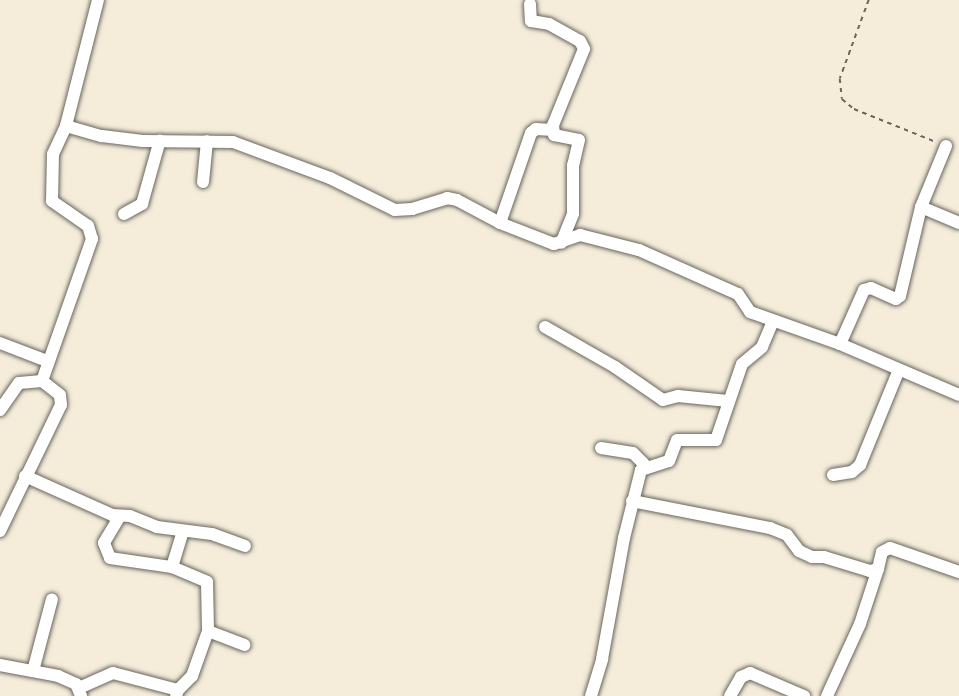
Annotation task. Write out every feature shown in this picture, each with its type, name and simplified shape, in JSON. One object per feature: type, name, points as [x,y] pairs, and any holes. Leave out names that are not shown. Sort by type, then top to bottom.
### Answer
[{"type":"street","points":[[42,381],[47,361],[92,238],[88,226],[52,201],[52,154],[66,126],[98,0]]},
{"type":"street","points":[[530,4],[531,21],[549,24],[584,44],[553,130],[554,135],[579,140],[573,165],[573,214],[561,243]]},
{"type":"street","points":[[66,126],[102,136],[233,142],[266,153],[395,210],[404,211],[447,198],[466,204],[500,223],[561,243],[580,235],[642,250],[738,294],[746,309],[773,321],[840,344],[898,372],[959,395]]},
{"type":"street","points":[[500,223],[531,134],[536,129],[553,130]]},
{"type":"street","points":[[124,214],[142,204],[160,140]]},
{"type":"street","points":[[202,182],[207,141]]},
{"type":"street","points":[[840,344],[864,290],[871,288],[896,299],[900,296],[921,207],[946,146]]},
{"type":"street","points":[[921,207],[959,223]]},
{"type":"street","points":[[591,696],[614,607],[632,501],[641,470],[647,466],[669,461],[677,440],[716,440],[742,364],[762,347],[773,321]]},
{"type":"street","points":[[544,327],[615,367],[663,400],[678,396],[728,401]]},
{"type":"street","points":[[0,344],[47,361]]},
{"type":"street","points":[[832,475],[852,472],[860,465],[898,372]]},
{"type":"street","points":[[0,410],[4,396],[19,383],[42,381],[62,400],[0,531]]},
{"type":"street","points":[[601,448],[633,453],[647,466]]},
{"type":"street","points":[[25,476],[102,511],[183,531],[212,534],[245,546]]},
{"type":"street","points":[[632,501],[770,528],[787,535],[799,551],[812,557],[824,557],[870,572],[878,569]]},
{"type":"street","points":[[0,665],[58,676],[80,692],[113,673],[177,693],[192,676],[208,631],[207,582],[172,567],[110,558],[104,543],[120,516]]},
{"type":"street","points":[[172,567],[183,531]]},
{"type":"street","points":[[827,696],[860,624],[882,552],[890,548],[959,572]]},
{"type":"street","points":[[33,671],[52,599]]},
{"type":"street","points":[[208,631],[244,645]]},
{"type":"street","points":[[730,696],[741,677],[750,673],[804,696]]},
{"type":"path","points":[[869,0],[840,80],[842,99],[854,109],[946,146]]}]
